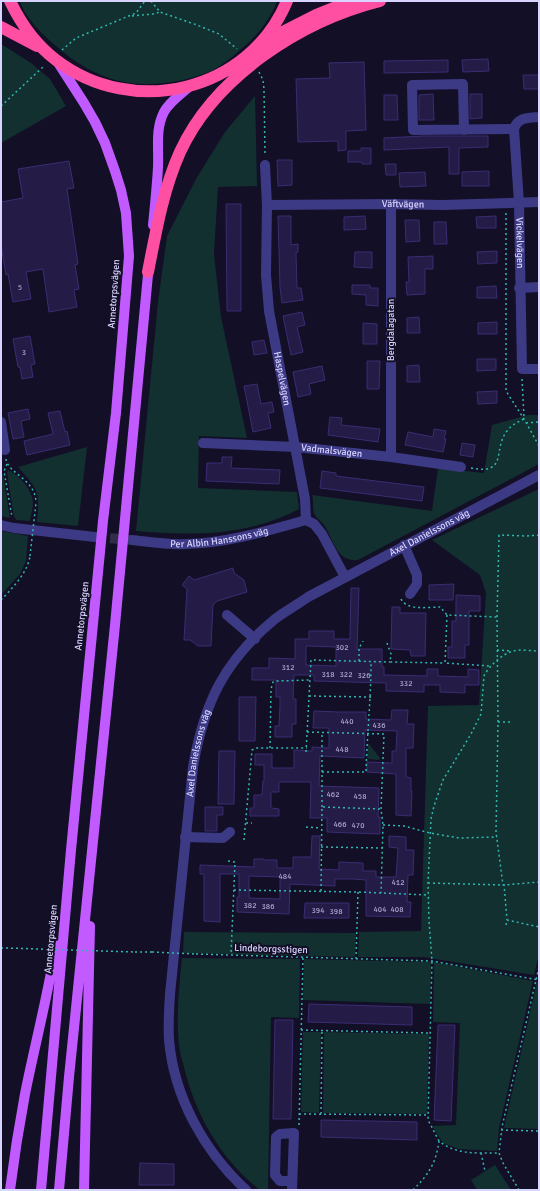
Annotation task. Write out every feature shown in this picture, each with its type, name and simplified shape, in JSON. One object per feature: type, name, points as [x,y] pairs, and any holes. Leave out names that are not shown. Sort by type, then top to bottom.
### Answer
[{"type":"highway","points":[[10,1],[31,36],[45,51]]},
{"type":"highway","points":[[1,26],[45,51],[58,56],[71,70],[86,78],[120,89],[137,92],[155,92],[190,86],[227,70],[244,58],[259,44],[272,27],[287,1]]},
{"type":"highway","points":[[259,44],[316,15],[350,1]]},
{"type":"highway","points":[[148,272],[161,208],[174,167],[189,136],[200,118],[214,101],[226,87],[254,62],[279,45],[324,20],[380,1]]},
{"type":"main road","name":"Annetorpsvägen","points":[[41,1190],[71,850],[103,521],[116,413],[129,256],[126,213],[115,171],[105,143],[95,122],[58,56]]},
{"type":"main road","points":[[59,1190],[141,355],[156,190],[160,124],[165,110],[190,86]]},
{"type":"main road","points":[[84,1190],[88,983],[97,798]]},
{"type":"main road","points":[[10,1190],[26,1093],[47,1001],[71,850]]},
{"type":"street","points":[[464,130],[463,84],[412,85],[413,130],[464,130],[514,129],[520,119],[539,117]]},
{"type":"street","name":"Vickelvägen","points":[[514,129],[518,203],[522,369]]},
{"type":"street","name":"Haspelvägen","points":[[265,165],[267,204],[266,275],[268,311],[296,447],[305,499],[306,520]]},
{"type":"street","name":"Väftvägen","points":[[267,204],[444,205],[539,202]]},
{"type":"street","name":"Bergdalagatan","points":[[390,457],[391,204]]},
{"type":"street","points":[[520,288],[539,287]]},
{"type":"street","points":[[522,369],[539,369]]},
{"type":"street","points":[[1,422],[5,450]]},
{"type":"street","name":"Vadmalsvägen","points":[[203,443],[296,447],[390,457],[461,467]]},
{"type":"street","name":"Axel Danielssons väg","points":[[244,1190],[206,1144],[184,1100],[173,1062],[168,1019],[193,767],[197,742],[211,699],[221,680],[234,662],[255,639],[276,619],[308,597],[539,475]]},
{"type":"street","points":[[306,520],[314,524],[322,534],[345,577]]},
{"type":"street","name":"Per Albin Hanssons väg","points":[[132,540],[176,544],[216,541],[260,533],[306,520]]},
{"type":"street","points":[[1,525],[14,528],[95,536]]},
{"type":"street","points":[[404,545],[417,575],[417,584],[410,594]]},
{"type":"street","points":[[227,615],[255,639]]},
{"type":"street","points":[[185,837],[223,838],[230,832]]},
{"type":"street","points":[[294,1133],[292,1186],[280,1181],[274,1175],[276,1137],[280,1134],[294,1133]]},
{"type":"path","points":[[58,56],[76,38],[131,16],[136,13],[145,1]]},
{"type":"path","points":[[151,1],[160,12],[219,34],[239,50]]},
{"type":"path","points":[[131,16],[160,12]]},
{"type":"path","points":[[1,106],[43,67]]},
{"type":"path","points":[[256,67],[263,80],[264,89],[265,165]]},
{"type":"path","points":[[506,203],[506,391],[539,446]]},
{"type":"path","points":[[522,369],[524,419]]},
{"type":"path","points":[[461,467],[482,470],[491,468],[500,454],[501,443],[507,430],[524,419]]},
{"type":"path","points":[[526,423],[539,422]]},
{"type":"path","points":[[1,473],[4,471],[7,464],[30,486],[36,497],[36,503],[29,562],[24,574],[1,600]]},
{"type":"path","points":[[4,471],[14,528]]},
{"type":"path","points":[[506,925],[507,920],[497,837],[497,616],[499,535],[539,535]]},
{"type":"path","points":[[400,598],[403,603],[409,607],[440,607],[447,615],[445,663]]},
{"type":"path","points":[[447,615],[497,616]]},
{"type":"path","points":[[359,661],[359,648],[363,641]]},
{"type":"path","points":[[387,643],[390,654],[390,662]]},
{"type":"path","points":[[498,650],[539,651]]},
{"type":"path","points":[[499,1153],[468,1153],[452,1150],[439,1141],[428,1120],[432,961],[428,883],[430,833],[434,806],[443,780],[471,734],[481,714],[484,676],[487,670],[506,654],[514,651]]},
{"type":"path","points":[[306,752],[311,660],[445,663],[491,666]]},
{"type":"path","points":[[322,772],[366,772],[367,733],[371,697],[371,662]]},
{"type":"path","points":[[270,748],[271,689],[273,682],[310,680]]},
{"type":"path","points":[[309,696],[371,697]]},
{"type":"path","points":[[498,722],[513,722]]},
{"type":"path","points":[[308,732],[384,734],[381,809],[383,825],[381,892]]},
{"type":"path","points":[[321,891],[322,732]]},
{"type":"path","points":[[244,840],[252,750],[256,748],[307,748]]},
{"type":"path","points":[[322,806],[381,809]]},
{"type":"path","points":[[246,823],[252,823]]},
{"type":"path","points":[[383,825],[404,826],[430,833],[459,838],[497,837]]},
{"type":"path","points":[[306,827],[322,828]]},
{"type":"path","points":[[322,847],[382,848]]},
{"type":"path","points":[[228,861],[235,862],[232,954]]},
{"type":"path","points":[[428,883],[503,884],[539,882]]},
{"type":"path","points":[[234,890],[428,894]]},
{"type":"path","points":[[356,959],[358,892]]},
{"type":"path","points":[[507,920],[539,927]]},
{"type":"path","name":"Lindeborgsstigen","points":[[1,948],[432,961],[539,980]]},
{"type":"path","points":[[294,1133],[299,1125],[303,956]]},
{"type":"path","points":[[519,1190],[503,1163],[499,1153],[502,1130],[539,967]]},
{"type":"path","points":[[301,1030],[430,1033]]},
{"type":"path","points":[[321,1114],[322,1030]]},
{"type":"path","points":[[299,1114],[428,1115]]},
{"type":"path","points":[[502,1130],[539,1131]]},
{"type":"path","points":[[413,1190],[425,1178],[433,1166],[439,1141]]},
{"type":"path","points":[[481,1153],[485,1171]]},
{"type":"green space","points":[[20,1],[277,1],[266,22],[256,35],[236,54],[218,67],[201,75],[178,81],[142,84],[119,81],[93,72],[78,63],[63,52],[40,31],[26,14]]},
{"type":"green space","points":[[1,44],[31,63],[50,79],[66,106],[1,143]]},
{"type":"green space","points":[[255,96],[257,186],[218,187],[214,254],[221,317],[247,438],[199,436],[198,488],[297,492],[299,509],[260,525],[219,532],[157,533],[136,531],[158,302],[167,236],[196,179],[225,132]]},
{"type":"green space","points":[[528,415],[539,415],[539,464],[358,560],[345,558],[337,550],[325,526],[313,511],[312,495],[432,511],[438,468],[484,473],[492,425]]},
{"type":"green space","points":[[87,447],[78,526],[37,522],[38,497],[36,491],[34,486],[18,467]]},
{"type":"green space","points":[[8,470],[28,487],[33,502],[30,521],[17,520],[14,517],[7,473]]},
{"type":"green space","points":[[3,474],[10,518],[1,516],[1,475]]},
{"type":"green space","points":[[539,489],[539,954],[534,975],[423,957],[358,957],[359,932],[421,931],[428,706],[479,705],[486,593],[480,575],[432,540]]},
{"type":"green space","points":[[1,531],[28,536],[26,561],[20,574],[1,595]]},
{"type":"green space","points":[[368,744],[380,758],[379,760],[367,758]]},
{"type":"green space","points":[[184,932],[356,933],[355,957],[183,953]]},
{"type":"green space","points":[[182,958],[300,959],[299,1018],[271,1017],[268,1190],[260,1190],[233,1165],[212,1135],[195,1102],[181,1056],[178,1035],[179,991]]},
{"type":"green space","points":[[304,959],[431,962],[430,1004],[303,1000]]},
{"type":"green space","points":[[434,962],[533,981],[499,1128],[497,1151],[459,1149],[443,1143],[432,1126],[456,1125],[460,1023],[433,1022]]},
{"type":"green space","points":[[537,982],[539,982],[539,1129],[504,1128]]},
{"type":"green space","points":[[303,1032],[321,1032],[319,1113],[301,1112]]},
{"type":"green space","points":[[324,1032],[429,1034],[427,1114],[323,1113]]},
{"type":"green space","points":[[495,1165],[511,1190],[477,1190],[471,1180]]},
{"type":"building","points":[[488,59],[489,71],[463,72],[462,60]]},
{"type":"building","points":[[448,60],[448,72],[384,73],[384,61]]},
{"type":"building","points":[[364,62],[366,130],[346,131],[346,150],[338,151],[338,141],[298,142],[296,79],[330,78],[329,63]]},
{"type":"building","points":[[523,75],[539,75],[539,89],[524,89]]},
{"type":"building","points":[[433,94],[434,120],[419,120],[419,95]]},
{"type":"building","points":[[470,94],[482,94],[482,118],[470,119]]},
{"type":"building","points":[[384,95],[397,95],[398,120],[384,120]]},
{"type":"building","points":[[424,136],[488,136],[488,147],[459,148],[459,174],[449,174],[449,147],[384,150],[384,138]]},
{"type":"building","points":[[361,148],[371,148],[371,164],[362,164],[362,162],[348,162],[348,151],[361,151]]},
{"type":"building","points":[[277,160],[292,160],[292,185],[278,186]]},
{"type":"building","points":[[69,161],[74,188],[67,189],[78,264],[75,265],[79,289],[74,290],[77,307],[49,312],[43,269],[26,272],[31,299],[13,302],[8,274],[6,275],[1,245],[1,202],[23,198],[18,169]]},
{"type":"building","points":[[385,164],[396,164],[396,175],[386,175]]},
{"type":"building","points":[[489,171],[489,186],[462,186],[462,172]]},
{"type":"building","points":[[425,172],[426,186],[400,187],[399,173]]},
{"type":"building","points":[[226,204],[241,204],[241,311],[227,311]]},
{"type":"building","points":[[278,216],[291,216],[291,245],[298,244],[298,252],[296,253],[297,288],[301,288],[303,300],[282,303],[280,287]]},
{"type":"building","points":[[365,216],[366,229],[344,230],[344,217]]},
{"type":"building","points":[[496,216],[496,228],[477,228],[476,217]]},
{"type":"building","points":[[405,220],[419,220],[420,241],[406,242]]},
{"type":"building","points":[[434,222],[446,222],[447,244],[434,244]]},
{"type":"building","points":[[497,251],[497,263],[478,264],[477,252]]},
{"type":"building","points":[[355,252],[372,252],[372,268],[354,267]]},
{"type":"building","points":[[433,256],[433,269],[425,269],[425,294],[407,295],[406,282],[409,282],[408,257]]},
{"type":"building","points":[[352,285],[370,285],[370,288],[378,288],[378,306],[366,305],[366,295],[352,294]]},
{"type":"building","points":[[496,286],[497,298],[477,298],[477,287]]},
{"type":"building","points":[[302,312],[305,325],[297,327],[303,352],[291,355],[283,316]]},
{"type":"building","points":[[419,317],[420,333],[407,333],[407,318]]},
{"type":"building","points":[[497,322],[497,334],[478,334],[478,323]]},
{"type":"building","points":[[363,323],[377,324],[377,344],[363,344]]},
{"type":"building","points":[[30,336],[35,364],[31,365],[33,377],[22,379],[20,367],[18,367],[13,339]]},
{"type":"building","points":[[264,340],[267,353],[254,355],[252,342]]},
{"type":"building","points":[[477,359],[496,359],[496,370],[477,371]]},
{"type":"building","points":[[367,361],[380,361],[379,389],[367,389]]},
{"type":"building","points":[[419,365],[420,382],[407,382],[407,366]]},
{"type":"building","points":[[322,366],[325,380],[309,384],[311,394],[298,397],[293,372]]},
{"type":"building","points":[[257,384],[261,404],[272,402],[274,412],[268,413],[271,428],[253,432],[244,386]]},
{"type":"building","points":[[497,391],[497,403],[478,404],[477,392]]},
{"type":"building","points":[[28,409],[30,419],[21,421],[24,437],[13,439],[8,413]]},
{"type":"building","points":[[60,411],[70,445],[27,455],[24,441],[53,434],[48,413]]},
{"type":"building","points":[[330,417],[342,418],[341,425],[380,429],[378,442],[328,435]]},
{"type":"building","points":[[434,429],[446,431],[443,452],[405,445],[408,432],[433,437]]},
{"type":"building","points":[[462,443],[475,445],[473,457],[460,455]]},
{"type":"building","points":[[222,457],[232,457],[231,468],[280,470],[279,484],[206,481],[207,463],[222,463]]},
{"type":"building","points":[[322,471],[336,473],[336,476],[424,487],[422,501],[320,488]]},
{"type":"building","points":[[233,568],[234,573],[244,580],[247,592],[217,601],[213,605],[211,646],[198,646],[190,640],[184,640],[187,589],[182,585],[189,576],[194,580]]},
{"type":"building","points":[[454,584],[453,600],[429,600],[429,585]]},
{"type":"building","points":[[351,588],[359,588],[357,649],[382,649],[382,667],[384,667],[384,675],[427,676],[427,669],[438,669],[438,676],[468,677],[468,669],[479,670],[479,685],[465,685],[465,693],[440,692],[440,685],[424,685],[424,692],[386,691],[386,683],[314,681],[314,675],[294,675],[293,699],[296,699],[296,724],[292,724],[292,737],[275,737],[275,726],[279,726],[280,705],[280,697],[276,697],[276,680],[252,680],[252,668],[269,668],[269,658],[295,659],[295,639],[309,639],[309,631],[334,631],[334,639],[350,639]],"holes":[[[306,646],[336,647],[336,666],[306,665]]]},
{"type":"building","points":[[456,595],[480,596],[480,611],[469,611],[469,645],[465,645],[465,658],[448,658],[448,647],[452,647],[452,621],[456,621]]},
{"type":"building","points":[[392,607],[400,607],[400,613],[426,613],[425,656],[411,656],[410,650],[391,649]]},
{"type":"building","points":[[239,697],[256,697],[255,741],[239,741]]},
{"type":"building","points":[[392,710],[408,710],[407,724],[414,724],[413,748],[406,748],[406,777],[411,778],[412,791],[411,816],[396,815],[396,774],[367,772],[367,762],[392,763],[392,751],[396,751],[397,731],[365,730],[364,758],[320,756],[319,786],[379,788],[378,817],[380,817],[380,834],[327,832],[327,818],[310,818],[311,782],[279,782],[279,792],[271,792],[271,808],[279,809],[279,816],[250,816],[250,808],[254,808],[254,795],[262,795],[264,781],[264,765],[255,765],[255,754],[272,754],[272,768],[294,768],[294,750],[312,751],[312,747],[329,748],[329,728],[313,728],[314,711],[366,712],[366,719],[391,720]]},
{"type":"building","points":[[219,751],[235,751],[234,804],[218,804]]},
{"type":"building","points":[[205,807],[223,807],[223,815],[217,815],[217,831],[205,831]]},
{"type":"building","points":[[312,836],[320,836],[319,869],[339,870],[339,862],[363,863],[363,871],[376,871],[376,877],[396,877],[398,848],[389,847],[389,836],[406,837],[406,850],[414,850],[413,875],[408,875],[407,902],[411,902],[410,917],[366,916],[366,880],[353,879],[335,879],[335,886],[290,884],[289,914],[237,912],[237,897],[239,897],[239,874],[220,874],[220,922],[204,921],[204,874],[200,874],[200,865],[254,867],[254,859],[264,859],[277,860],[277,868],[293,868],[293,857],[311,857]],"holes":[[[249,876],[280,877],[280,899],[249,898]]]},
{"type":"building","points":[[305,903],[349,903],[349,918],[304,918]]},
{"type":"building","points":[[309,1004],[412,1007],[412,1025],[308,1022]]},
{"type":"building","points":[[275,1020],[293,1020],[291,1119],[273,1119]]},
{"type":"building","points":[[438,1025],[455,1025],[451,1121],[434,1120]]},
{"type":"building","points":[[321,1120],[417,1122],[417,1140],[321,1137]]},
{"type":"building","points":[[140,1163],[174,1164],[174,1185],[139,1185]]},
{"type":"tunnel","points":[[95,537],[131,540]]}]
